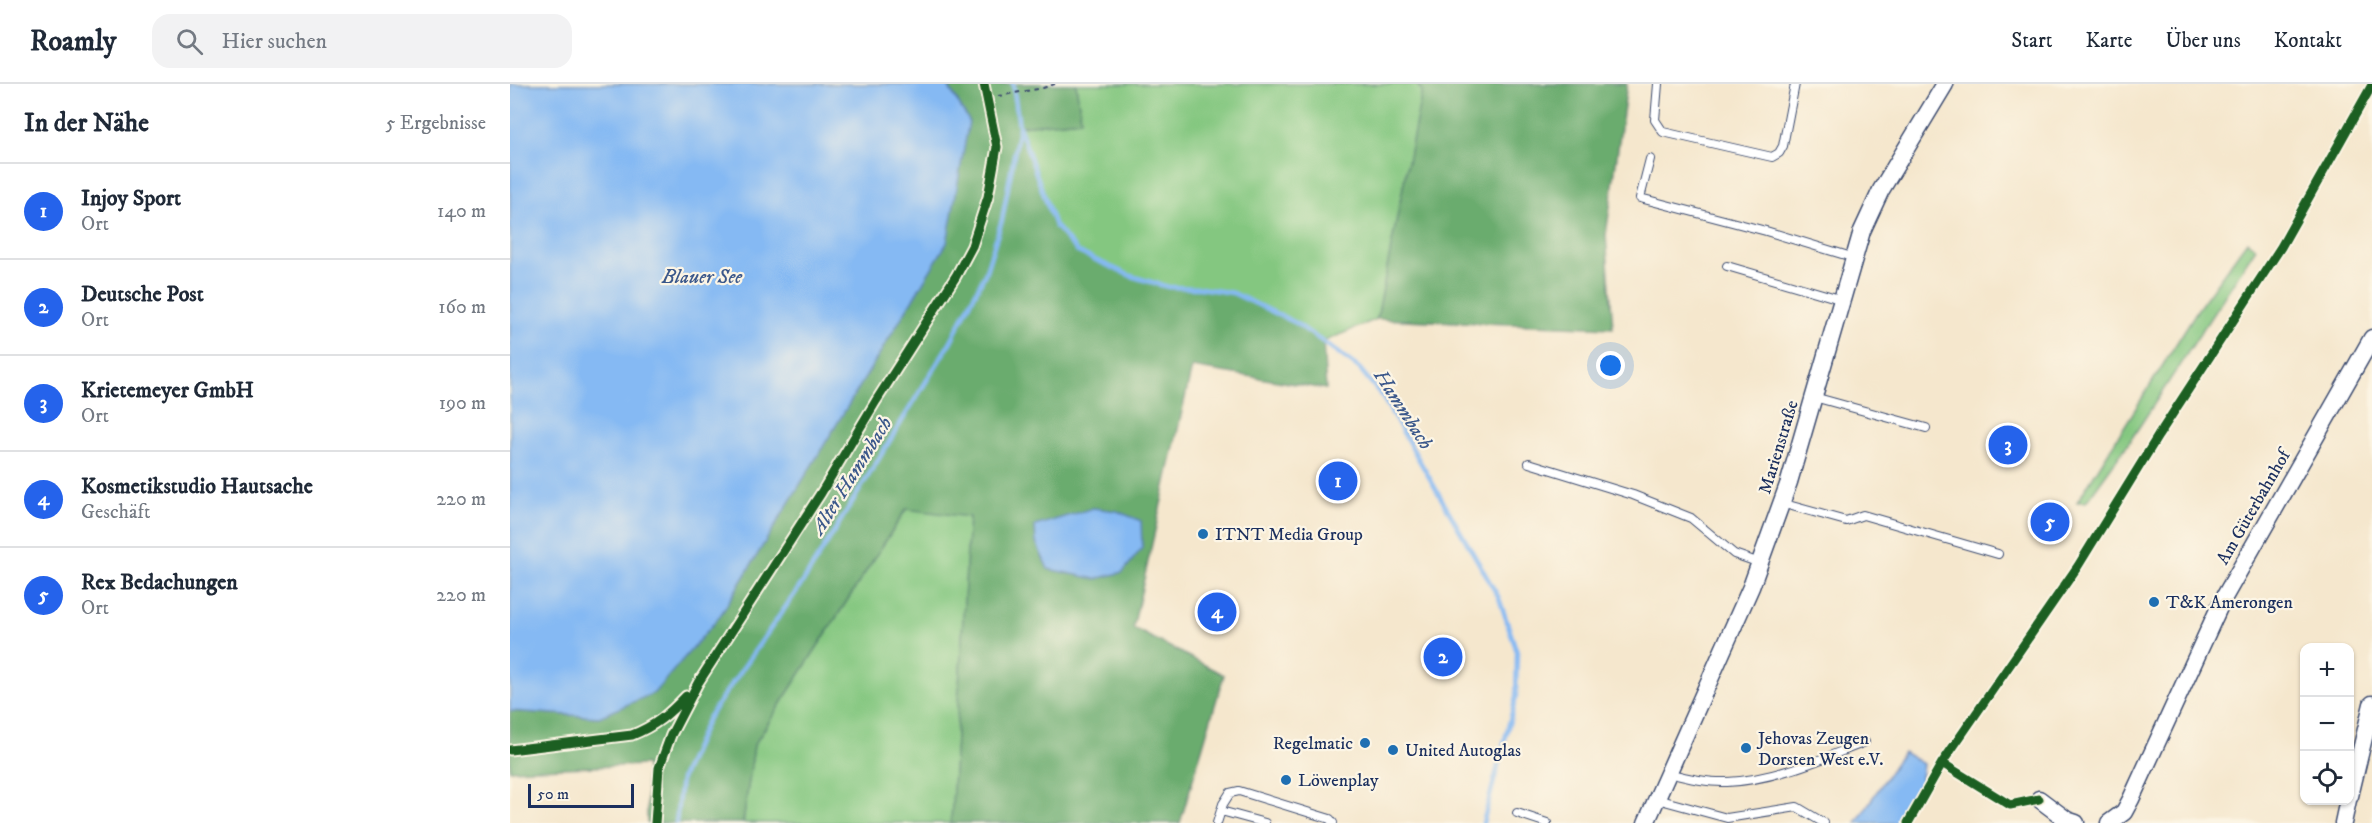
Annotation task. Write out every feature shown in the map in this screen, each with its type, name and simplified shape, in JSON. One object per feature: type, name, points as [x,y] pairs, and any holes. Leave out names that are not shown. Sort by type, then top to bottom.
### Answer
[{"type":"street","name":"Marienstraße","points":[[1646,823],[1760,563],[1782,503],[1862,231],[1881,190],[1945,84]]},
{"type":"street","name":"Am Güterbahnhof","points":[[2109,823],[2124,812],[2222,601],[2372,338]]},
{"type":"street","points":[[2354,778],[2372,704]]},
{"type":"street","points":[[2039,799],[2067,820],[2076,823]]},
{"type":"street","points":[[2343,823],[2347,805]]},
{"type":"lane","points":[[698,683],[821,493],[876,401],[956,276],[972,246],[988,197],[997,147],[984,84]]},
{"type":"lane","points":[[1658,84],[1655,120],[1656,125],[1663,132],[1772,157],[1779,153],[1783,146],[1795,84]]},
{"type":"lane","points":[[1650,159],[1640,198],[1766,231],[1855,258]]},
{"type":"lane","points":[[1727,266],[1843,300]]},
{"type":"lane","points":[[1814,397],[1926,428]]},
{"type":"lane","points":[[1529,463],[1633,495],[1691,518],[1709,530],[1734,554],[1760,563]]},
{"type":"lane","points":[[1782,503],[1846,521],[1863,515],[1998,554]]},
{"type":"lane","points":[[1668,773],[1691,779],[1727,782],[1804,766],[1864,742]]},
{"type":"lane","points":[[1218,823],[1230,793],[1239,791],[1330,819],[1333,823]]},
{"type":"lane","points":[[1656,799],[1727,818],[1797,807],[1824,823]]},
{"type":"lane","points":[[1221,811],[1265,823]]},
{"type":"lane","points":[[1517,813],[1547,823]]},
{"type":"path","points":[[997,96],[1055,84]]},
{"type":"green space","points":[[947,84],[1076,84],[1081,120],[1020,126],[1055,226],[1078,252],[1131,276],[1168,287],[1200,288],[1233,293],[1294,322],[1323,342],[1326,389],[1192,367],[1133,628],[1224,675],[1180,823],[951,823],[969,517],[906,509],[754,745],[743,823],[647,823],[646,765],[510,770],[510,711],[599,717],[720,616],[826,439],[969,121]]},
{"type":"green space","points":[[1076,84],[1416,84],[1422,91],[1377,319],[1323,342],[1294,322],[1200,288],[1168,287],[1131,276],[1078,252],[1055,226],[1019,126],[1081,120]]},
{"type":"green space","points":[[1417,84],[1627,84],[1606,235],[1613,328],[1377,319],[1422,91]]},
{"type":"green space","points":[[2247,241],[2256,248],[2130,441],[2086,502],[2077,502],[2198,309]]},
{"type":"green space","points":[[907,508],[969,516],[951,823],[743,823],[754,745]]},
{"type":"water","name":"Blauer See","points":[[510,84],[947,84],[969,121],[947,243],[720,616],[654,693],[599,717],[510,711]]},
{"type":"water","points":[[1093,508],[1117,511],[1141,521],[1142,548],[1123,572],[1096,579],[1048,569],[1036,542],[1035,526]]},
{"type":"water","points":[[1903,752],[1923,764],[1921,778],[1923,784],[1897,823],[1856,823]]},
{"type":"waterway","name":"Hammbach","points":[[1013,84],[1019,126],[1055,226],[1078,252],[1131,276],[1168,287],[1200,288],[1233,293],[1294,322],[1323,342],[1359,368],[1382,396],[1499,598],[1517,652],[1516,697],[1483,823]]},
{"type":"waterway","name":"Alter Hammbach","points":[[676,823],[681,779],[708,718],[803,582],[951,341],[985,274],[1002,220],[1019,128]]},
{"type":"cycle path","points":[[655,823],[659,768],[671,735],[698,683],[821,493],[876,401],[956,276],[972,246],[988,197],[997,147],[984,84]]},
{"type":"cycle path","points":[[1908,823],[1942,763],[2078,566],[2158,436],[2281,247],[2372,85]]},
{"type":"cycle path","points":[[510,750],[632,735],[661,719],[686,696]]},
{"type":"cycle path","points":[[1942,763],[2010,805],[2039,799]]},
{"type":"place","name":"Krietemeyer GmbH","points":[[2008,445]]},
{"type":"place","name":"Injoy Sport","points":[[1338,481]]},
{"type":"place","name":"Rex Bedachungen","points":[[2050,522]]},
{"type":"place","name":"ITNT Media Group","points":[[1203,534]]},
{"type":"place","name":"T&K Amerongen","points":[[2154,602]]},
{"type":"place","name":"Kosmetikstudio Hautsache","points":[[1217,612]]},
{"type":"place","name":"Deutsche Post","points":[[1443,657]]},
{"type":"place","name":"Regelmatic","points":[[1365,743]]},
{"type":"place","name":"Jehovas Zeugen Dorsten West e.V.","points":[[1746,748]]},
{"type":"place","name":"United Autoglas","points":[[1393,750]]},
{"type":"place","name":"Löwenplay","points":[[1286,780]]}]
